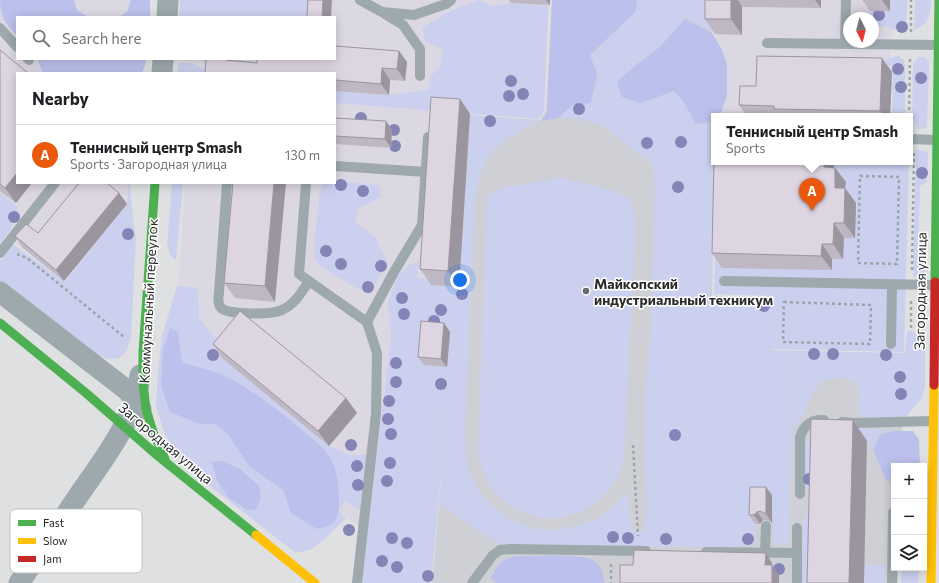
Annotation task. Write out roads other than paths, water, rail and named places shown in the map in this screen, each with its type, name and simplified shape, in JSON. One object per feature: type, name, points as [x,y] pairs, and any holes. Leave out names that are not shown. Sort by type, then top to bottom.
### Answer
[{"type":"street","points":[[167,16],[168,0]]},
{"type":"street","name":"Загородная улица","points":[[933,583],[935,439],[932,421],[939,0]]},
{"type":"street","points":[[162,72],[163,60]]},
{"type":"street","name":"Коммунальный переулок","points":[[155,184],[143,352],[143,383],[146,409],[153,432],[167,463]]},
{"type":"street","points":[[0,292],[128,391],[142,411],[153,432]]},
{"type":"street","name":"Загородная улица","points":[[0,323],[86,393],[167,463],[315,583]]},
{"type":"street","points":[[70,509],[108,452],[132,410],[139,385],[143,352]]},
{"type":"street","points":[[20,583],[27,573]]},
{"type":"lane","points":[[360,0],[403,25],[420,49],[420,76]]},
{"type":"lane","points":[[382,12],[414,15],[446,4],[451,0]]},
{"type":"lane","points":[[846,0],[846,12]]},
{"type":"lane","points":[[0,28],[16,46]]},
{"type":"lane","points":[[768,43],[843,44]]},
{"type":"lane","points":[[879,44],[938,45]]},
{"type":"lane","points":[[367,322],[422,225],[428,137]]},
{"type":"lane","points":[[913,139],[936,140]]},
{"type":"lane","points":[[336,166],[426,172]]},
{"type":"lane","points":[[2,251],[54,184]]},
{"type":"lane","points":[[227,184],[218,293],[220,307],[226,311],[264,314],[281,311],[293,304],[310,281]]},
{"type":"lane","points":[[306,184],[299,274],[367,322],[377,353],[376,414],[357,583]]},
{"type":"lane","points":[[724,281],[934,285]]},
{"type":"lane","points":[[891,344],[892,285]]},
{"type":"lane","points":[[800,494],[800,437],[802,430],[807,424],[820,420],[854,423],[932,421]]},
{"type":"lane","points":[[765,553],[766,526]]},
{"type":"lane","points":[[797,528],[797,583]]},
{"type":"lane","points":[[892,583],[893,535]]},
{"type":"lane","points":[[472,583],[493,555],[500,550],[654,551]]},
{"type":"lane","points":[[694,552],[797,553]]},
{"type":"place","name":"Теннисный центр Smash","points":[[812,211]]},
{"type":"place","name":"Майкопский индустриальный техникум","points":[[586,291]]}]
